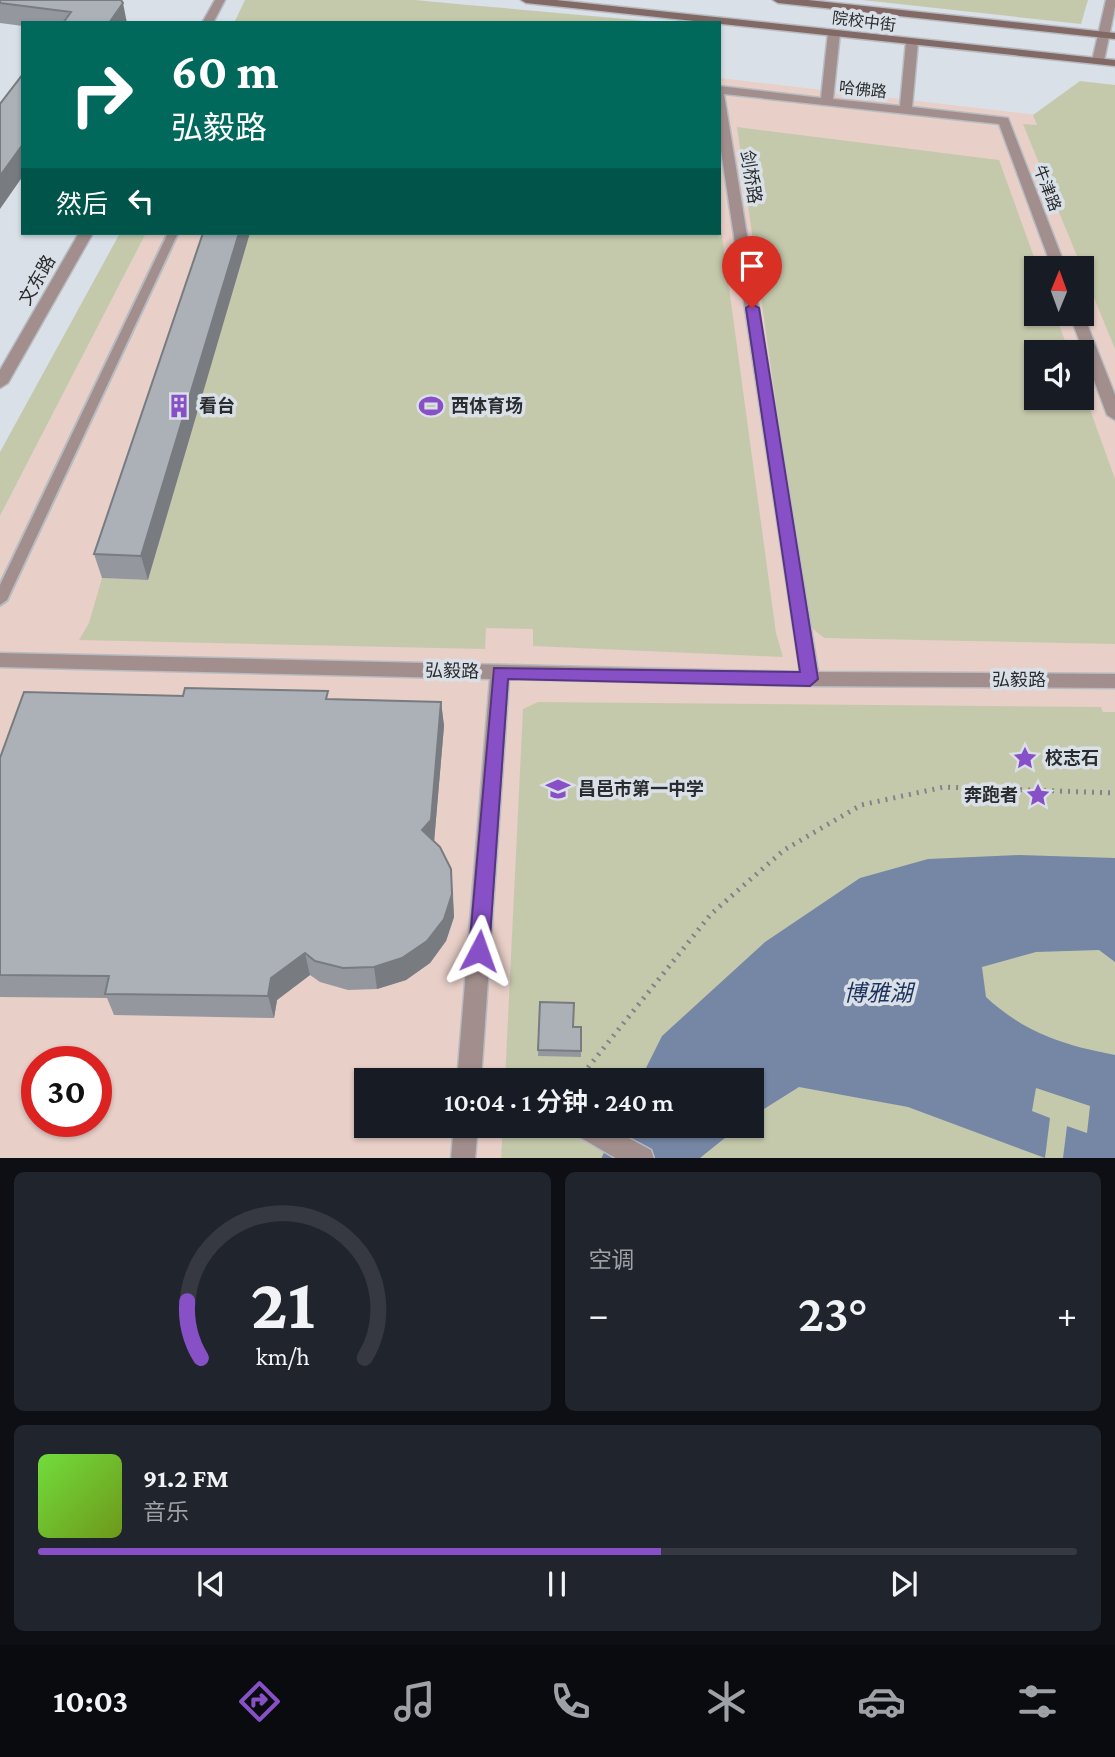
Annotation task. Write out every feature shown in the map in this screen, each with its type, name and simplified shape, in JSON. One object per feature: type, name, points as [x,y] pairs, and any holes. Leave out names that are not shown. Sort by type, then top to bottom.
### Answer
[{"type":"main road","name":"院校中街","points":[[527,0],[1115,63]]},
{"type":"main road","name":"院校中街","points":[[778,0],[1109,35]]},
{"type":"street","points":[[208,21],[220,0]]},
{"type":"street","points":[[1098,61],[1109,35],[1111,0]]},
{"type":"street","points":[[827,101],[834,33]]},
{"type":"street","points":[[906,110],[912,42]]},
{"type":"street","name":"哈佛路","points":[[721,90],[1004,121]]},
{"type":"street","name":"剑桥路","points":[[721,109],[810,679]]},
{"type":"street","name":"牛津路","points":[[1004,121],[1055,256]]},
{"type":"street","name":"文东路","points":[[0,383],[85,235]]},
{"type":"street","points":[[1081,326],[1115,415]]},
{"type":"street","name":"弘毅路","points":[[0,660],[810,679],[1115,681]]},
{"type":"street","points":[[470,1068],[500,672]]},
{"type":"street","points":[[463,1158],[465,1138]]},
{"type":"street","points":[[605,1138],[642,1158]]},
{"type":"lane","points":[[0,600],[172,235]]},
{"type":"path","points":[[588,1068],[711,914],[784,849],[861,805],[944,788],[1091,790],[1115,793]]},
{"type":"shaded area","name":"昌邑市第一中学","points":[[721,78],[1115,124],[1115,1158],[0,1158],[0,516],[145,235],[721,235]]},
{"type":"green space","points":[[245,0],[415,0],[642,21],[235,21]]},
{"type":"green space","points":[[862,0],[1088,0],[1081,24]]},
{"type":"green space","points":[[1080,81],[1115,85],[1115,349],[1094,298],[1094,256],[1077,256],[1023,124],[1037,125],[1033,115]]},
{"type":"green space","points":[[737,127],[999,160],[1034,256],[1024,256],[1024,326],[1060,326],[1065,340],[1024,340],[1024,410],[1090,410],[1115,479],[1115,644],[824,638],[807,624]]},
{"type":"green space","name":"西体育场","points":[[721,229],[776,633],[783,657],[533,646],[533,629],[486,628],[485,649],[79,640],[89,623],[102,578],[148,580],[249,235],[721,235]]},
{"type":"green space","points":[[119,235],[145,235],[0,516],[0,452]]},
{"type":"green space","points":[[538,702],[1101,707],[1103,712],[1115,712],[1115,1158],[501,1158],[502,1138],[764,1138],[764,1068],[506,1068],[523,709]]},
{"type":"water","name":"博雅湖","points":[[1019,855],[1115,858],[1115,962],[1099,950],[1036,952],[982,967],[986,997],[1015,1020],[1062,1042],[1115,1055],[1115,1158],[1063,1158],[1067,1126],[1087,1133],[1090,1106],[1036,1088],[1032,1111],[1050,1118],[1045,1158],[908,1107],[799,1087],[764,1109],[764,1068],[646,1068],[662,1036],[765,942],[860,878],[928,859]]},
{"type":"water","points":[[611,1138],[725,1138],[700,1158],[601,1158]]},
{"type":"building","points":[[0,0],[121,0],[123,3],[110,21],[64,21],[71,12],[0,3]]},
{"type":"building","points":[[21,77],[21,147],[0,176],[0,104]]},
{"type":"building","name":"看台","points":[[202,235],[238,235],[141,556],[94,554]]},
{"type":"building","points":[[185,688],[328,691],[326,699],[441,702],[431,820],[422,830],[440,847],[451,869],[452,894],[444,919],[427,941],[402,958],[374,967],[343,968],[315,961],[305,953],[271,978],[268,996],[105,994],[109,976],[0,975],[0,758],[24,692],[183,696]]},
{"type":"building","points":[[540,1002],[574,1003],[573,1027],[581,1027],[581,1051],[538,1050]]},
{"type":"place","name":"看台","points":[[179,406]]},
{"type":"place","name":"西体育场","points":[[431,406]]},
{"type":"place","name":"校志石","points":[[1025,758]]},
{"type":"place","name":"昌邑市第一中学","points":[[558,789]]},
{"type":"place","name":"奔跑者","points":[[1038,795]]},
{"type":"route","points":[[479,951],[500,672],[810,679],[752,308]]}]
